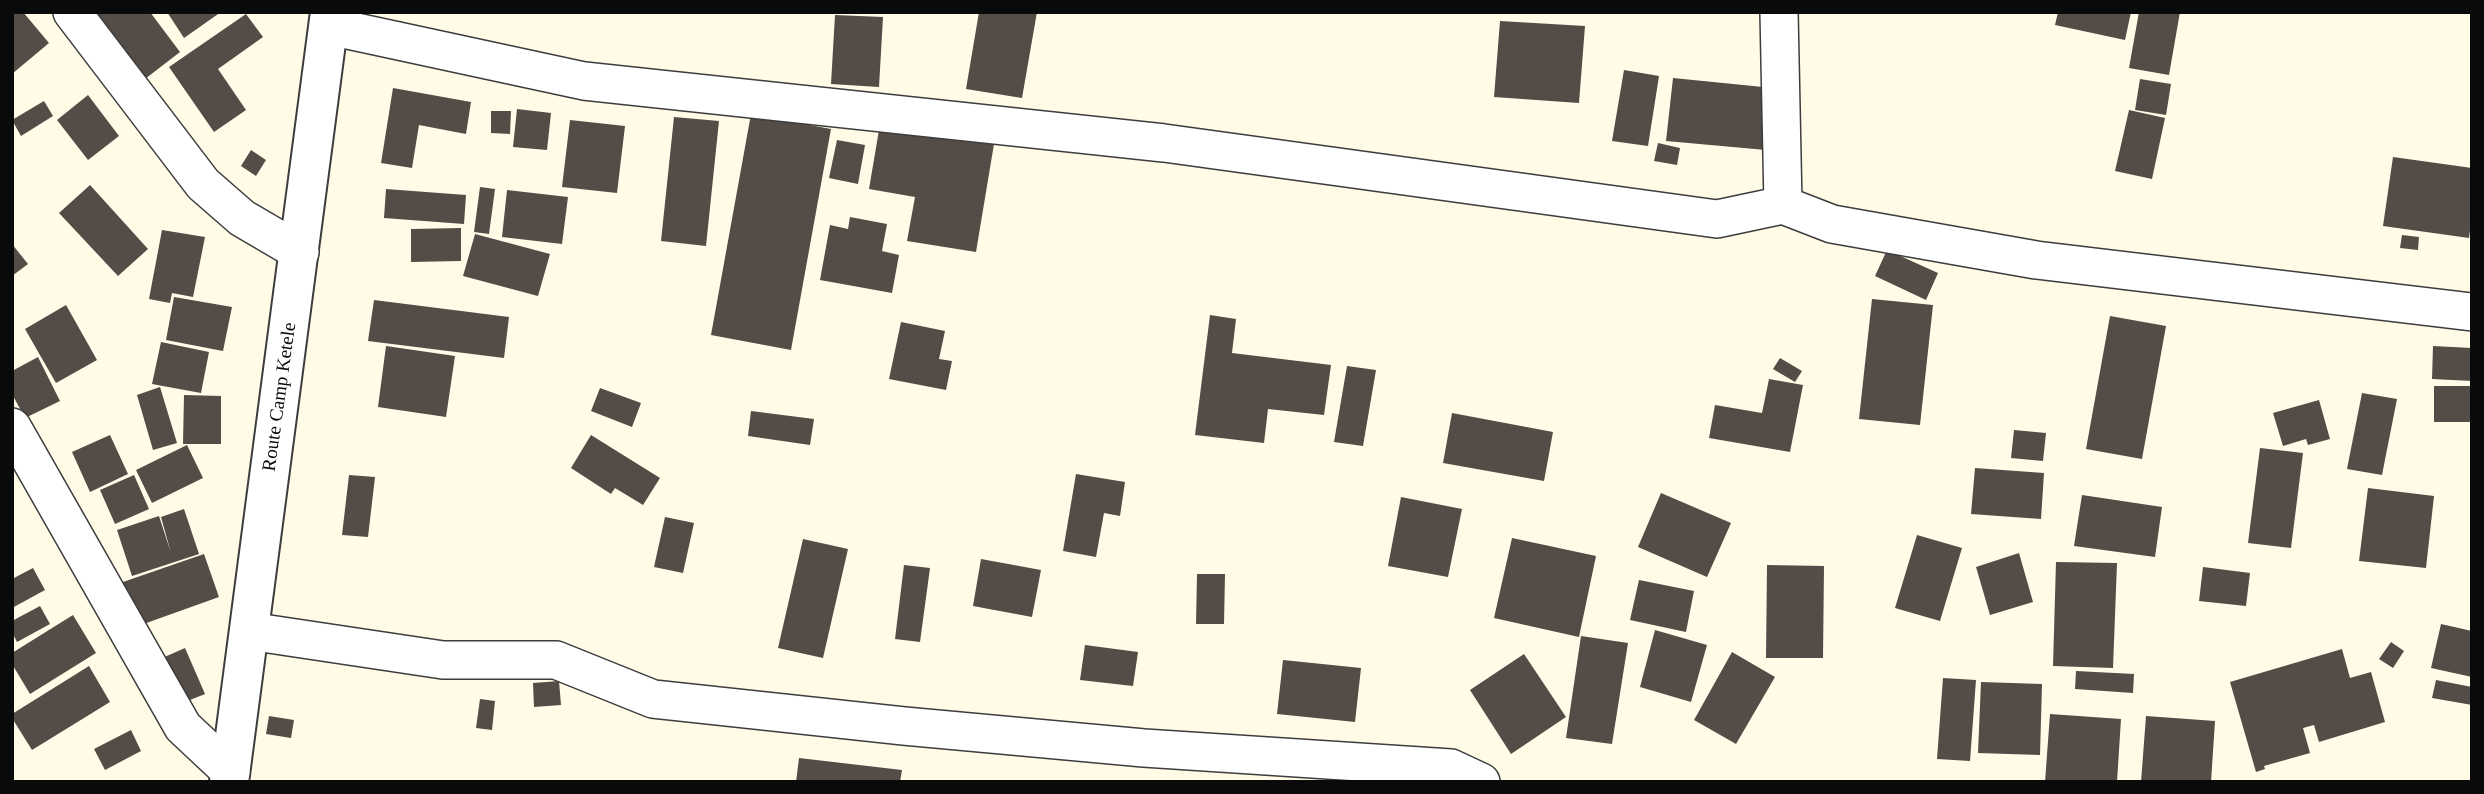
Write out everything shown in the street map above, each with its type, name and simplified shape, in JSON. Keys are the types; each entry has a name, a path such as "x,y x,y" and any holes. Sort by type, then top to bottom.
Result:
{"street":[{"path":"72,12 203,184 242,218 300,252"},
{"path":"1779,12 1783,205"},
{"path":"330,19 584,81 1164,143 1717,219 1783,205 1832,224 2035,260 2472,312"},
{"name":"Route Camp Ketele","path":"230,777 330,19"},
{"path":"12,427 183,727 230,777"},
{"path":"250,631 443,660 556,660 653,699 1144,748 1451,768 1481,782"}],"building":[{"path":"12,12 23,12 49,43 12,74"},
{"path":"95,12 150,12 180,52 145,79"},
{"path":"167,12 221,12 184,38"},
{"path":"979,12 1037,12 1022,98 966,89"},
{"path":"2058,12 2131,12 2125,40 2055,25"},
{"path":"2139,12 2180,12 2169,75 2129,68"},
{"path":"246,14 263,37 218,69 246,110 214,132 169,67"},
{"path":"835,15 883,17 879,87 831,84"},
{"path":"1500,21 1585,26 1579,103 1494,97"},
{"path":"1624,70 1659,76 1648,146 1612,141"},
{"path":"1673,78 1773,88 1766,150 1666,141"},
{"path":"2140,79 2171,84 2166,115 2135,110"},
{"path":"393,88 471,102 466,134 419,125 412,168 381,163"},
{"path":"88,95 119,136 88,160 57,120"},
{"path":"44,101 53,116 21,136 12,120"},
{"path":"517,109 551,113 547,150 513,147"},
{"path":"2129,110 2165,118 2152,179 2115,171"},
{"path":"491,111 511,111 510,134 491,133"},
{"path":"751,114 831,129 791,350 711,335"},
{"path":"674,117 719,121 706,246 661,241"},
{"path":"570,120 625,126 617,193 562,187"},
{"path":"880,124 994,144 976,252 907,241 915,197 869,189"},
{"path":"837,140 865,145 858,184 829,178"},
{"path":"1658,143 1680,148 1677,165 1654,161"},
{"path":"251,150 266,160 256,176 241,166"},
{"path":"2393,157 2472,168 2469,238 2383,226"},
{"path":"90,185 148,249 118,276 59,213"},
{"path":"480,187 495,189 489,234 474,232"},
{"path":"386,189 466,195 464,224 384,218"},
{"path":"507,190 568,197 562,244 502,237"},
{"path":"850,217 887,224 882,251 899,255 892,293 820,280 830,225 848,229"},
{"path":"461,228 461,261 411,262 411,229"},
{"path":"162,230 205,237 193,297 172,293 170,303 149,299"},
{"path":"475,234 550,254 538,296 463,276"},
{"path":"2402,235 2419,237 2418,250 2400,248"},
{"path":"12,244 28,264 12,276"},
{"path":"1887,250 1938,273 1926,300 1875,276"},
{"path":"174,297 232,307 223,351 166,340"},
{"path":"1872,299 1933,305 1920,425 1859,419"},
{"path":"374,300 509,317 504,358 368,341"},
{"path":"66,305 97,360 56,383 25,329"},
{"path":"1210,315 1236,319 1232,353 1331,365 1324,415 1268,409 1264,443 1195,435"},
{"path":"2110,316 2166,326 2142,459 2086,449"},
{"path":"901,322 945,331 939,359 952,361 946,390 889,379"},
{"path":"161,342 209,352 201,393 152,384"},
{"path":"386,346 455,356 446,417 378,407"},
{"path":"2433,346 2472,348 2472,381 2432,379"},
{"path":"38,357 60,401 25,418 12,394 12,371"},
{"path":"1780,358 1802,371 1795,382 1773,369"},
{"path":"1347,366 1376,370 1363,446 1334,442"},
{"path":"1769,379 1803,385 1790,452 1709,438 1715,405 1762,413"},
{"path":"2434,386 2472,386 2472,422 2434,422"},
{"path":"160,387 177,443 153,450 137,395"},
{"path":"600,388 641,403 632,427 591,411"},
{"path":"2362,393 2397,399 2382,475 2347,469"},
{"path":"184,395 221,396 221,444 183,444"},
{"path":"2319,400 2330,439 2308,445 2306,439 2283,446 2273,413"},
{"path":"751,411 814,419 810,445 748,436"},
{"path":"1452,413 1553,432 1544,481 1443,463"},
{"path":"2014,430 2046,433 2043,461 2011,458"},
{"path":"110,435 128,474 90,492 72,452"},
{"path":"591,435 660,478 643,505 615,488 611,494 571,468"},
{"path":"187,445 203,478 152,503 136,470"},
{"path":"2260,448 2303,453 2291,548 2248,543"},
{"path":"1975,468 2044,473 2041,519 1971,514"},
{"path":"1076,474 1125,482 1120,516 1104,513 1096,557 1063,551"},
{"path":"134,475 149,509 115,524 100,490"},
{"path":"349,475 375,477 368,537 342,535"},
{"path":"2368,488 2434,496 2426,568 2359,561"},
{"path":"1661,493 1731,523 1707,577 1638,547"},
{"path":"2082,495 2162,507 2155,557 2074,546"},
{"path":"1401,497 1462,509 1448,577 1388,566"},
{"path":"184,509 199,554 132,576 117,530 159,516 171,553 161,517"},
{"path":"665,517 694,523 683,573 654,567"},
{"path":"1917,535 1962,548 1940,621 1895,608"},
{"path":"1512,538 1596,556 1579,637 1494,618"},
{"path":"803,539 848,549 823,658 778,648"},
{"path":"2019,553 2033,602 1990,615 1976,567"},
{"path":"204,554 219,597 138,626 123,582"},
{"path":"981,559 1041,570 1032,617 973,606"},
{"path":"2056,562 2117,563 2113,668 2053,666"},
{"path":"904,565 930,568 920,642 895,639"},
{"path":"1767,565 1824,566 1823,658 1766,658"},
{"path":"2203,567 2250,573 2246,606 2199,601"},
{"path":"33,568 45,590 12,608 12,579"},
{"path":"1197,574 1225,574 1224,624 1196,624"},
{"path":"1639,580 1694,591 1686,632 1630,620"},
{"path":"40,606 50,624 17,642 12,632 12,621"},
{"path":"73,615 96,653 30,694 12,664 12,653"},
{"path":"2441,624 2472,631 2472,677 2431,668"},
{"path":"1655,630 1707,645 1691,702 1640,687"},
{"path":"1581,636 1628,643 1612,744 1566,738"},
{"path":"2391,642 2404,651 2393,668 2379,659"},
{"path":"1085,645 1138,652 1133,686 1080,680"},
{"path":"185,648 205,694 180,704 160,659"},
{"path":"2342,649 2350,678 2371,672 2385,722 2319,742 2314,725 2303,728 2310,753 2264,766 2265,769 2256,772 2230,682"},
{"path":"1732,652 1775,677 1736,744 1694,720"},
{"path":"1524,654 1566,717 1511,754 1470,690"},
{"path":"1283,660 1361,668 1355,722 1277,714"},
{"path":"89,666 110,702 32,750 12,714"},
{"path":"2076,671 2134,674 2133,693 2075,689"},
{"path":"1943,678 1976,680 1970,761 1937,759"},
{"path":"2436,680 2472,687 2472,705 2432,698"},
{"path":"559,681 561,705 534,707 533,683"},
{"path":"1981,682 2042,684 2040,755 1978,753"},
{"path":"480,699 495,701 492,730 476,728"},
{"path":"2050,714 2121,719 2117,782 2045,782"},
{"path":"269,716 294,720 291,738 266,734"},
{"path":"2146,716 2215,721 2211,782 2141,782"},
{"path":"131,730 141,751 105,770 94,749"},
{"path":"799,758 902,770 900,782 796,782"}]}
